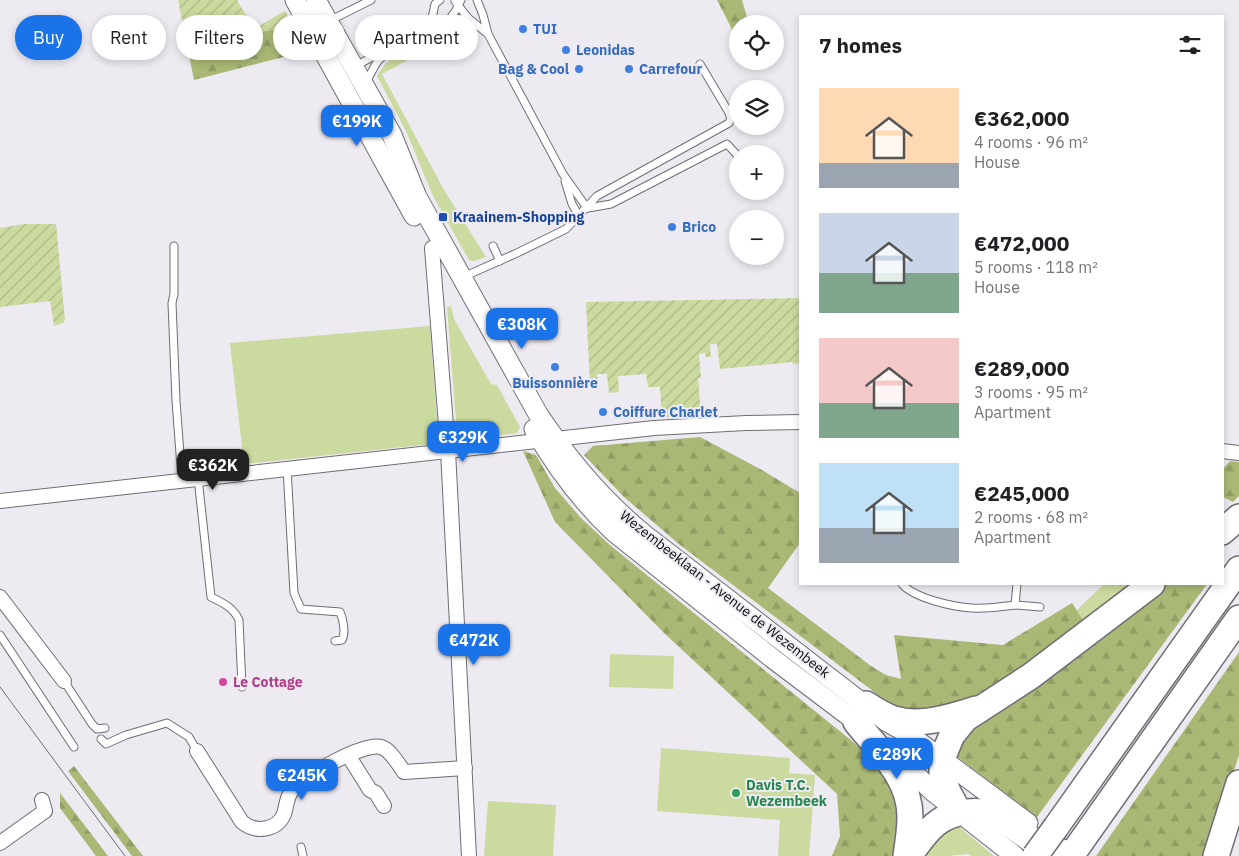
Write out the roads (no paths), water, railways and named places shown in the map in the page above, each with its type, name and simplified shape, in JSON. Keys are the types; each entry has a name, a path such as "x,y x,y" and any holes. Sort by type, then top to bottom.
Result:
{"highway":[{"path":"1224,530 1239,517"},
{"path":"1036,856 1239,569"},
{"path":"959,812 942,776 942,759 952,735 965,719 1030,676 1151,585"},
{"path":"907,856 927,831 942,818 959,812 977,811 997,816 1035,843 1050,850 1071,852 1239,618"},
{"path":"861,713 892,719 919,721 953,716 983,706"},
{"path":"861,713 903,782 908,798 910,816 907,856"},
{"path":"1216,856 1239,783"}],"main road":[{"name":"Wezembeeklaan - Avenue de Wezembeek","path":"295,0 303,15"},
{"name":"Wezembeeklaan - Avenue de Wezembeek","path":"316,0 324,15"},
{"name":"Wezembeeklaan - Avenue de Wezembeek","path":"335,60 348,77 364,87 392,135 417,197 538,414 563,475 602,520 614,532 772,658 861,713 887,722 907,733 1032,826 1071,852"},
{"name":"Wezembeeklaan - Avenue de Wezembeek","path":"342,60 348,77 432,248 548,440"},
{"name":"Wezembeeklaan - Avenue de Wezembeek","path":"861,713 878,738 932,791 1015,856"}],"street":[{"path":"432,248 448,451 469,856"},
{"path":"0,500 654,428 799,422"},
{"path":"1224,450 1239,453"},
{"path":"0,597 64,681"},
{"path":"197,750 242,822 253,829 259,830 272,827 280,819 284,814 287,798 298,784 333,762 367,747 381,747 389,752 404,772 464,768"},
{"path":"348,755 370,790 376,793 384,806"},
{"path":"0,843 45,811 42,800"}],"lane":[{"path":"342,15 371,0"},
{"path":"433,15 435,4 440,0"},
{"path":"476,0 484,15 488,34 563,174 587,208"},
{"path":"450,15 456,2 466,15"},
{"path":"478,26 488,34"},
{"path":"348,77 365,60"},
{"path":"364,87 379,60"},
{"path":"463,277 566,229 598,196 729,123 731,118 728,111 700,64"},
{"path":"587,208 611,204 727,144 729,146"},
{"path":"563,174 572,204 579,216"},
{"path":"174,246 174,294 172,304 176,401 182,480"},
{"path":"493,246 500,261"},
{"path":"287,468 294,594 300,609 340,612 344,637 342,640 335,641"},
{"path":"198,478 210,597 229,606 235,611 239,620 242,687"},
{"path":"903,585 914,593 970,608 1015,605 1040,607"},
{"path":"1015,605 1018,585"},
{"path":"0,635 74,747"},
{"path":"64,681 92,724 97,729 105,728"},
{"path":"101,739 106,744 126,735 167,723 189,737 197,750"},
{"path":"300,847 303,856"}],"tram line":[{"path":"0,687 125,856"}],"place":[{"name":"TUI","path":"523,29"},
{"name":"Leonidas","path":"566,50"},
{"name":"Bag & Cool","path":"579,69"},
{"name":"Carrefour","path":"629,69"},
{"name":"Kraainem-Shopping","path":"443,217"},
{"name":"Brico","path":"672,227"},
{"name":"Buissonnière","path":"555,367"},
{"name":"Coiffure Charlet","path":"603,412"},
{"name":"Le Cottage","path":"223,682"},
{"name":"Davis T.C. Wezembeek","path":"736,793"}]}
